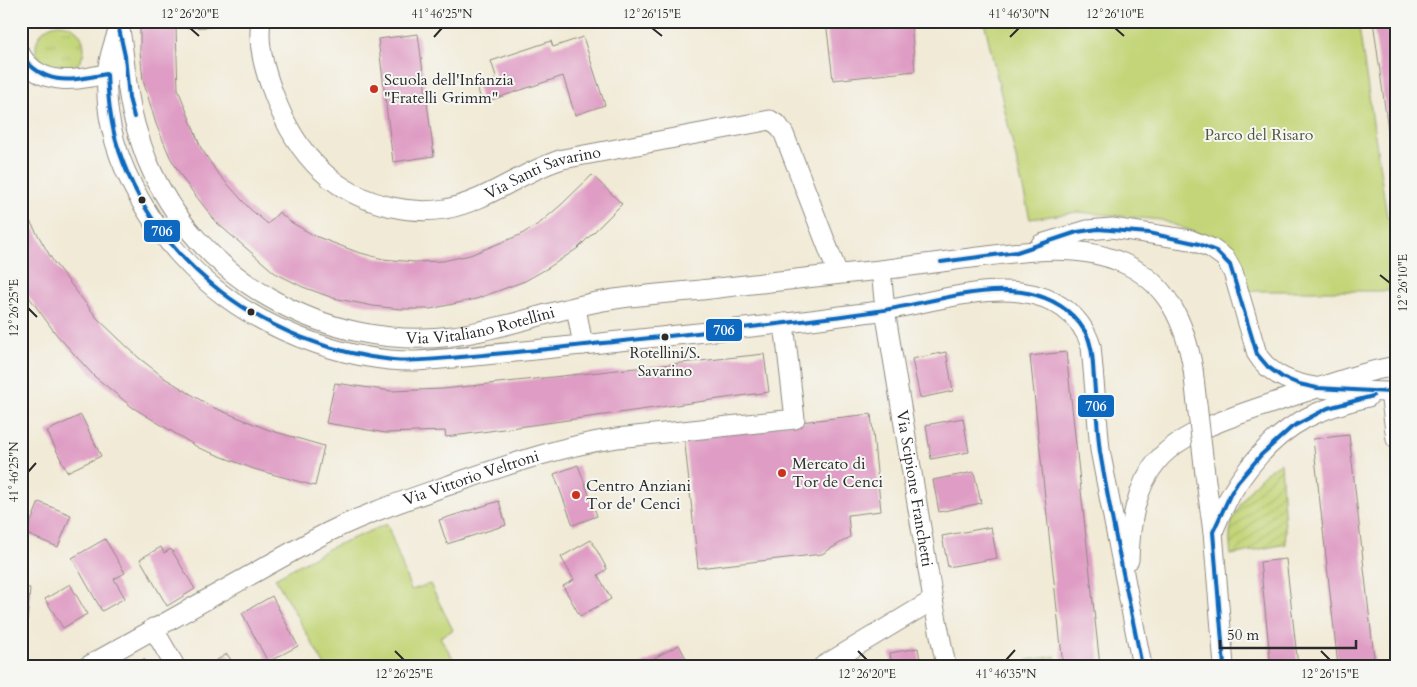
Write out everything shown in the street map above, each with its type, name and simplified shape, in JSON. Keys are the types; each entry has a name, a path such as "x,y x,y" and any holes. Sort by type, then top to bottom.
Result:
{"street":[{"name":"Via Santi Savarino","path":"261,21 261,46 265,73 278,106 300,147 316,166 334,182 375,204 412,211 446,209 481,198 563,159 770,120 778,125 784,134 838,274"},
{"name":"Via Vitaliano Rotellini","path":"118,24 129,98 148,162 168,200 196,239 220,263 261,294 300,314 356,332 403,337 454,336 610,300 881,270 1016,252"},
{"name":"Via Vitaliano Rotellini","path":"118,24 107,74 107,98 113,134 121,160 140,200 182,257 207,282 243,308 288,331 320,344 372,358 416,361 784,323 885,310 992,292 1022,292 1041,297 1066,310 1081,323 1088,339 1093,360 1100,450 1129,594"},
{"path":"21,55 34,70 56,80 70,80 126,69"},
{"path":"1016,252 1080,232 1103,228 1191,240 1211,248 1225,258 1234,272 1254,346 1261,360 1271,370 1284,378 1315,389 1393,392"},
{"path":"1016,252 1044,250 1082,252 1107,257 1133,268 1157,287 1172,305 1178,316 1188,342 1193,369 1212,532 1224,666"},
{"name":"Via Scipione Franchetti","path":"881,270 885,310 933,600 946,666"},
{"path":"576,308 583,345"},
{"name":"Via Vittorio Veltroni","path":"88,666 153,628 334,529 396,503 471,477 559,450 602,440 795,419 784,323"},
{"path":"1144,664 1129,594 1130,545 1134,510 1142,485 1157,460 1170,448 1193,434 1240,415 1315,389 1382,368 1396,366"},
{"path":"1212,532 1223,506 1238,482 1261,455 1285,432 1307,418 1328,408 1393,392"},
{"path":"1393,392 1395,430"},
{"path":"823,666 933,600"},
{"path":"153,628 175,666"}],"green space":[{"name":"Parco del Risaro","path":"984,21 1358,21 1387,217 1396,216 1396,291 1249,291 1232,246 1161,220 1078,212 1030,219"},
{"path":"55,24 65,24 77,31 84,43 84,53 77,65 65,72 55,72 47,68 40,61 36,53 36,43 40,35 47,28"},
{"path":"1281,463 1286,544 1231,555 1230,531 1233,519 1243,500 1265,473"},
{"path":"387,524 411,590 430,584 453,630 440,637 456,663 451,666 325,666 275,578 332,547"},
{"path":"1055,656 1057,666 1027,666 1027,660"}],"building":[{"path":"160,21 211,21 211,27 176,28 178,89 201,148 216,171 249,208 268,224 279,212 289,221 315,236 357,252 383,259 415,262 443,261 470,255 520,235 540,223 592,175 622,204 578,248 548,268 525,281 476,299 430,309 401,309 373,306 333,298 303,287 275,273 217,223 185,182 170,157 156,124 143,80 140,51 140,25 159,25"},
{"path":"826,21 911,21 915,71 833,80"},
{"path":"1373,21 1396,21 1396,180 1395,180"},
{"path":"418,34 434,156 393,162 378,39"},
{"path":"583,37 605,105 575,115 563,76 482,103 477,86 497,79 491,61 551,41 553,47"},
{"path":"21,202 53,261 97,318 139,358 166,379 212,407 269,430 324,446 315,486 254,469 199,448 132,407 94,376 56,334 21,286 21,283 25,281 21,275"},
{"path":"946,352 953,391 920,398 912,359"},
{"path":"1066,352 1100,666 1063,666 1030,356"},
{"path":"764,354 769,392 446,437 445,431 386,433 326,423 335,383 391,391 443,389"},
{"name":"Mercato di Tor de Cenci","path":"871,414 881,511 848,515 850,537 822,554 698,568 684,435"},
{"path":"81,415 101,456 67,472 47,431"},
{"path":"963,418 969,452 931,459 926,425"},
{"path":"1349,435 1375,666 1338,666 1313,439"},
{"name":"Centro Anziani Tor de' Cenci","path":"578,465 597,516 573,525 554,474"},
{"path":"974,472 981,503 939,512 933,480"},
{"path":"499,501 506,525 447,544 439,520"},
{"path":"39,502 71,515 58,547 26,534"},
{"path":"991,527 997,558 948,567 942,536"},
{"path":"105,539 125,573 114,579 125,598 102,611 72,558"},
{"path":"591,540 607,569 598,575 611,599 580,616 563,586 574,580 561,557"},
{"path":"161,547 164,553 171,549 195,589 167,606 140,559"},
{"path":"1286,559 1298,666 1271,666 1260,562"},
{"path":"70,584 87,614 63,628 45,599"},
{"path":"21,587 30,588 26,634 21,633"},
{"path":"272,596 298,646 268,662 242,613"},
{"path":"679,645 690,666 639,666"},
{"path":"918,648 921,666 892,666 890,653"},
{"path":"227,654 235,666 207,666"},
{"path":"144,659 147,666 131,666"}],"transit line":[{"name":"706","path":"111,21 119,29 125,56 129,98 134,117"},
{"name":"706","path":"21,55 30,66 50,77 71,79 107,74 114,133 133,185 157,225 187,261 221,292 260,317 302,338 347,352 410,361 513,352 722,331 878,311 979,292 1005,291 1030,293 1053,301 1076,319 1084,330 1090,344 1093,359 1100,452 1142,666"},
{"name":"706","path":"941,262 1017,252 1077,232 1098,229 1149,233 1199,244 1216,251 1230,265 1257,354 1268,367 1282,377 1299,384 1317,388 1390,392"},
{"name":"706","path":"1224,666 1213,532 1231,493 1261,455 1292,427 1328,408 1373,396"}],"place":[{"name":"Scuola dell'Infanzia \"Fratelli Grimm\"","path":"374,89"},
{"name":"Rotellini/S. Savarino","path":"665,337"},
{"name":"Mercato di Tor de Cenci","path":"782,473"},
{"name":"Centro Anziani Tor de' Cenci","path":"576,495"}]}
